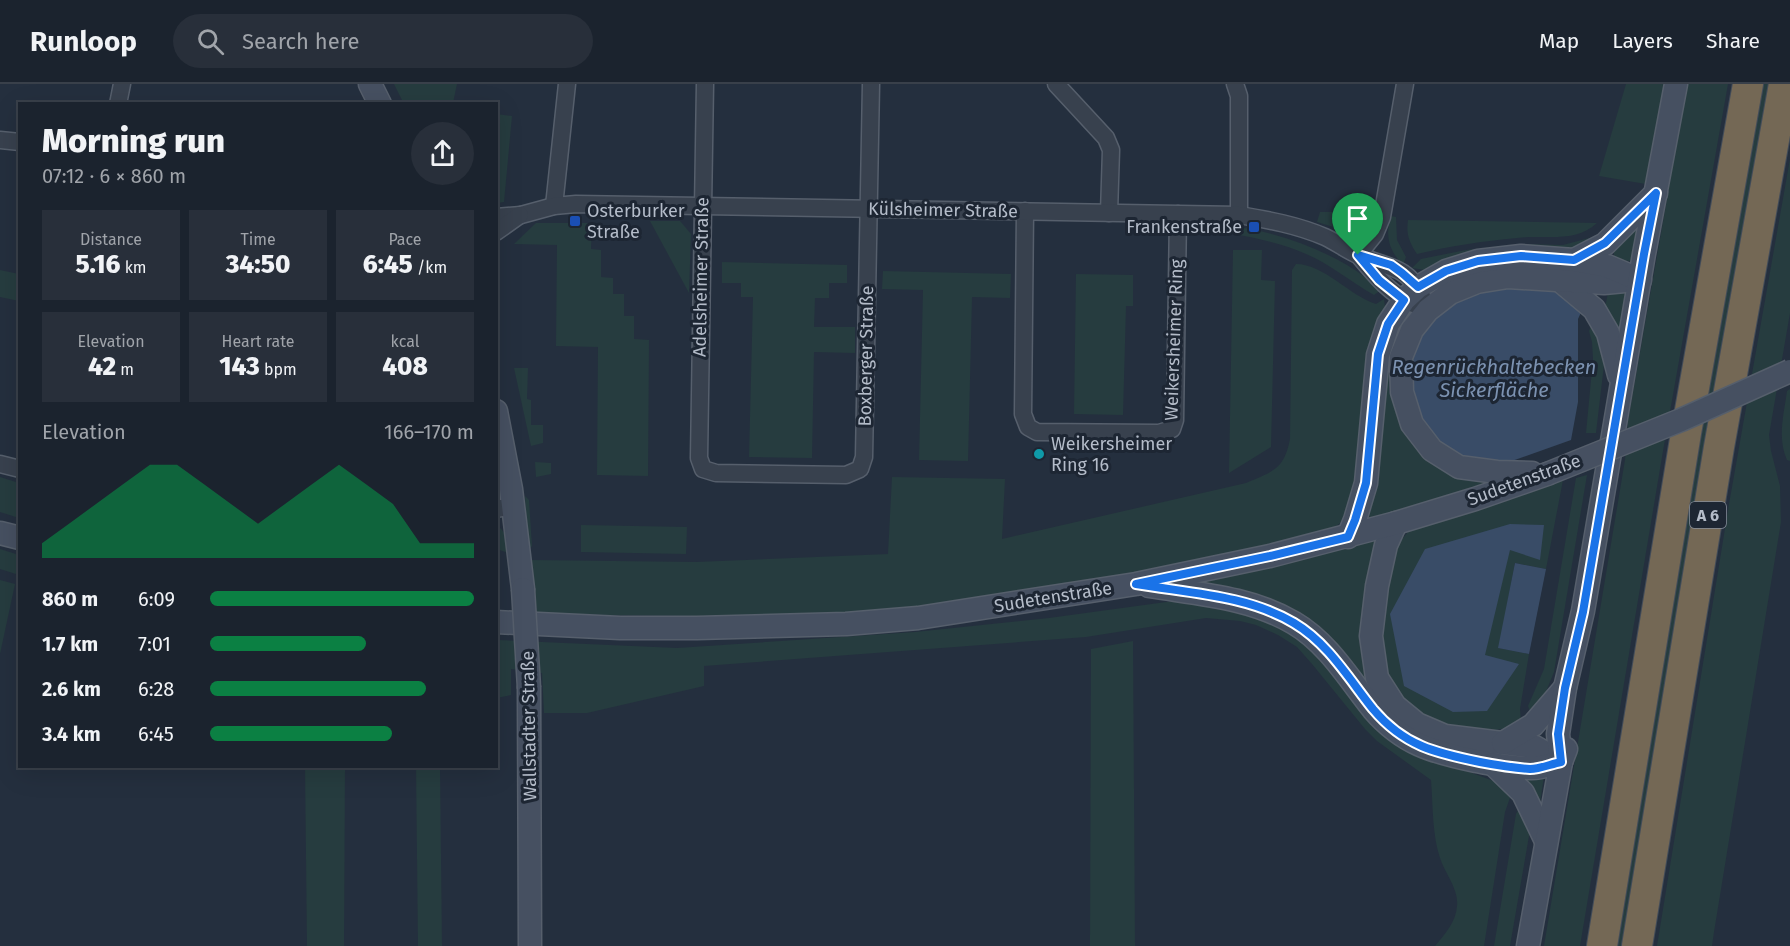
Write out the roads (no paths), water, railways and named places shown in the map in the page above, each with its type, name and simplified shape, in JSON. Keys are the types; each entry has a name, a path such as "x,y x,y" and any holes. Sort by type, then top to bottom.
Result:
{"highway":[{"name":"A 6","path":"1602,946 1688,422 1749,84"},
{"name":"A 6","path":"1637,946 1725,412 1784,84"}],"main road":[{"path":"370,84 379,102"},
{"path":"1561,762 1558,734 1565,688 1583,612 1621,383 1676,84"},
{"path":"1574,260 1605,243 1656,193"},
{"path":"1348,537 1366,483 1378,354 1388,324 1411,293 1446,271 1478,261 1521,256 1574,260 1607,266 1640,280"},
{"path":"1547,474 1497,472 1459,467 1432,450 1412,424 1402,392 1401,357 1412,330 1428,309 1450,293 1477,282 1508,277 1604,283 1640,280"},
{"path":"1558,279 1594,309 1608,333 1621,383"},
{"name":"Sudetenstraße","path":"498,622 620,628 846,624 918,618 1136,584 1348,537 1475,499 1547,474 1681,420 1790,371"},
{"path":"498,433 505,508"},
{"name":"Wallstadter Straße","path":"505,508 523,589 529,688 530,946"},
{"path":"1396,523 1386,545 1377,586 1371,636 1377,678 1395,706 1417,724 1445,736 1535,747 1561,762"},
{"path":"0,533 18,538"},
{"path":"1136,584 1236,600 1266,609 1295,624 1322,645 1390,727 1414,743 1439,753 1492,764 1532,769 1561,762"},
{"path":"1528,946 1561,762 1572,735 1584,668 1583,612"},
{"path":"1503,743 1533,725 1565,688"},
{"path":"1492,764 1523,793 1546,841"}],"street":[{"path":"118,102 122,84"},
{"path":"554,206 567,84"},
{"name":"Adelsheimer Straße","path":"703,469 699,458 705,84"},
{"name":"Boxberger Straße","path":"703,469 716,473 846,475 860,469 864,457 871,84"},
{"path":"1056,84 1106,138 1111,150 1108,213"},
{"path":"1235,84 1239,96 1239,215"},
{"path":"1358,255 1375,234 1382,217 1405,84"},
{"path":"0,140 18,142"},
{"name":"Külsheimer Straße","path":"498,217 521,215 554,206 576,204 1239,215 1293,225 1324,237 1358,255 1391,265 1402,273 1411,293 1428,309"},
{"name":"Weikersheimer Ring","path":"1025,211 1023,414 1028,427 1037,432 1159,433 1172,429 1175,420 1178,214"},
{"name":"Külsheimer Straße","path":"498,231 521,215"},
{"path":"0,464 18,468"}],"water":[{"name":"Regenrückhaltebecken Sickerfläche","path":"1541,285 1564,293 1583,308 1578,319 1578,402 1571,440 1509,462 1481,463 1448,450 1424,428 1411,396 1410,370 1416,340 1450,302 1475,290"},
{"path":"1510,524 1544,525 1540,560 1510,550 1485,655 1519,664 1487,711 1453,712 1404,686 1390,614 1425,549"},
{"path":"1515,563 1546,569 1529,654 1498,648"}],"place":[{"name":"Osterburker Straße","path":"575,221"},
{"name":"Frankenstraße","path":"1254,227"},
{"name":"Weikersheimer Ring 16","path":"1039,454"}]}
